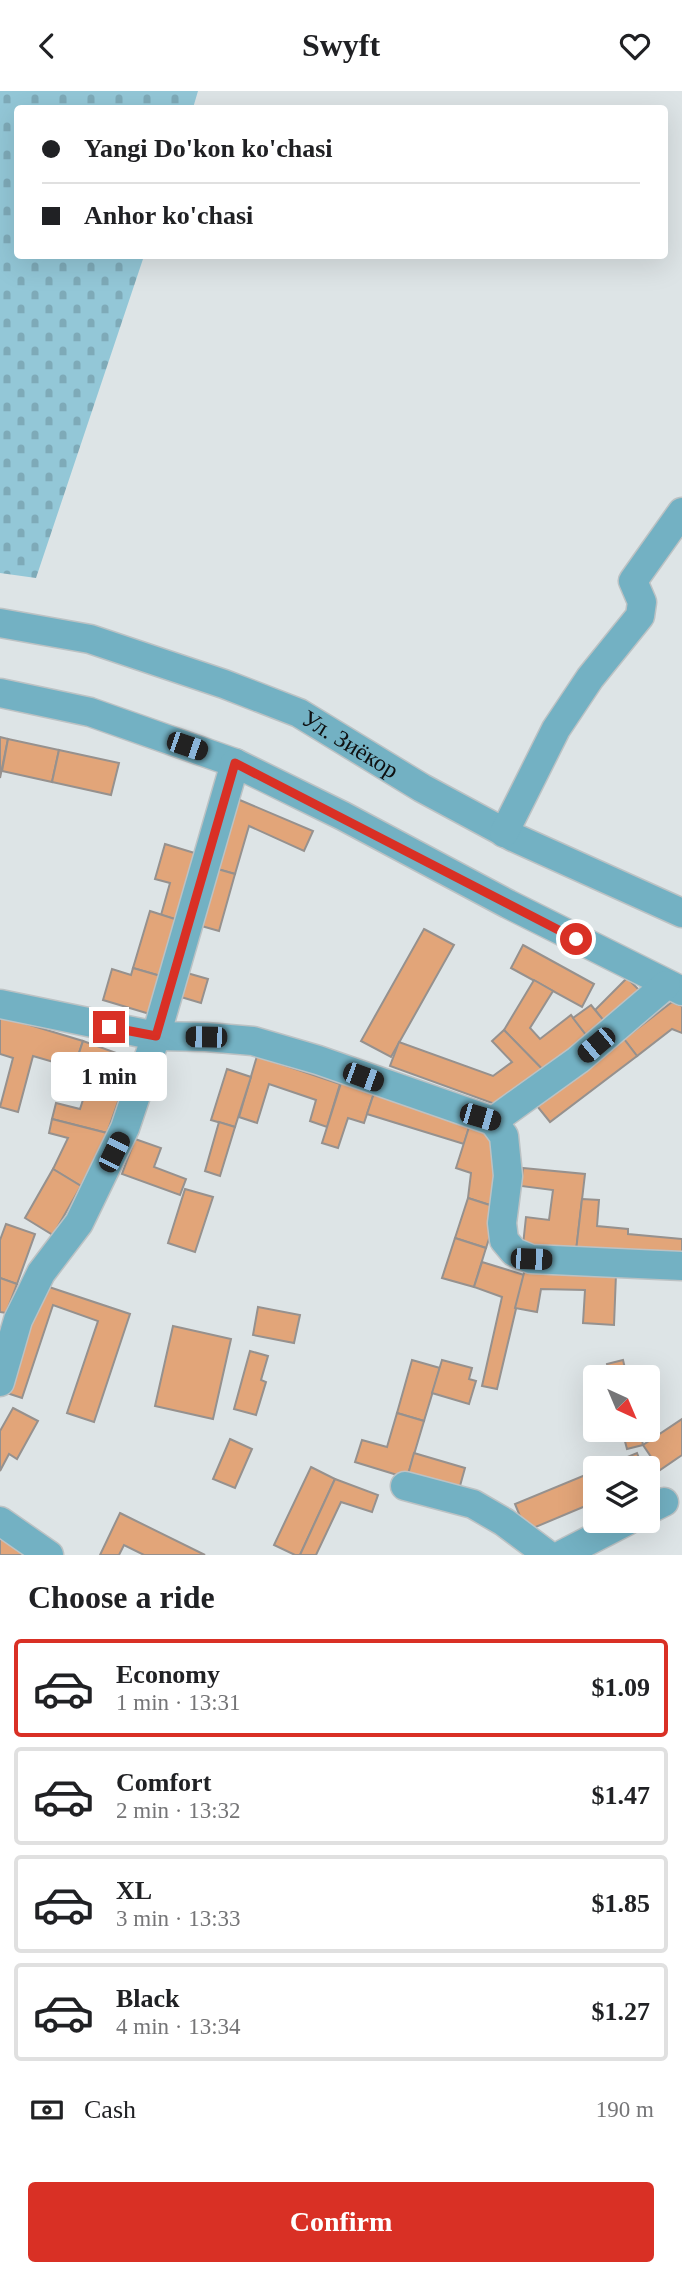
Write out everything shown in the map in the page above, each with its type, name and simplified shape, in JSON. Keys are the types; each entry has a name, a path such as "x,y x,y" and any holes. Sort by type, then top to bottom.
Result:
{"street":[{"path":"504,833 556,729 590,678 640,616 642,602 633,581 682,512"},
{"name":"Ул. Зиёкор","path":"0,623 90,639 224,684 299,713 422,788 504,833 682,913"},
{"path":"0,693 90,712 235,763 674,988 493,1121"},
{"path":"0,1382 18,1320 41,1273 79,1223 125,1128 156,1036 235,763"},
{"path":"0,1004 156,1036 253,1041 318,1060 493,1121 505,1136 508,1176 502,1223 504,1240 514,1252 531,1259 682,1266"},
{"path":"405,1486 473,1504 556,1555 602,1533"},
{"path":"0,1521 49,1555"}],"green space":[{"path":"0,91 198,91 194,105 14,105 14,259 143,259 36,578 0,573"}],"building":[{"path":"0,737 8,739 0,778"},
{"path":"8,739 59,750 52,782 2,771"},
{"path":"59,750 119,763 111,795 52,782"},
{"path":"235,798 313,831 304,851 249,826 235,874 214,868"},
{"path":"165,844 201,855 181,921 161,915 170,883 155,879"},
{"path":"214,868 235,874 219,931 198,925"},
{"path":"150,911 181,921 164,977 133,968"},
{"path":"424,929 454,945 391,1057 361,1041"},
{"path":"523,945 594,984 582,1007 511,968"},
{"path":"133,968 164,977 153,1015 103,1000 112,969 131,975"},
{"path":"187,973 208,979 201,1003 181,997"},
{"path":"627,978 642,993 608,1026 595,1010"},
{"path":"534,980 553,991 530,1028 540,1039 571,1015 590,1040 547,1074 504,1030"},
{"path":"672,1002 682,1006 682,1033 672,1029 637,1056 624,1039"},
{"path":"591,1005 608,1026 590,1040 573,1018"},
{"path":"0,1016 83,1041 74,1068 33,1056 18,1112 0,1107 13,1058 0,1054"},
{"path":"504,1030 547,1074 503,1107 390,1066 399,1042 493,1076 512,1062 492,1041"},
{"path":"624,1039 637,1056 550,1122 537,1106"},
{"path":"83,1041 133,1059 107,1133 52,1119 56,1103 80,1109 91,1075 74,1068"},
{"path":"257,1056 340,1084 327,1127 310,1121 316,1100 269,1084 257,1123 239,1117"},
{"path":"227,1069 251,1077 235,1127 211,1120"},
{"path":"341,1083 374,1093 364,1123 348,1118 338,1148 322,1143"},
{"path":"374,1093 470,1124 464,1144 367,1114"},
{"path":"52,1119 107,1133 81,1186 53,1169 68,1138 49,1133"},
{"path":"219,1122 235,1127 220,1176 205,1171"},
{"path":"470,1124 501,1143 499,1208 468,1198 471,1173 456,1168"},
{"path":"135,1139 161,1148 154,1167 186,1179 180,1195 122,1174"},
{"path":"523,1168 585,1174 576,1251 523,1245 526,1217 549,1220 553,1190 521,1186"},
{"path":"53,1169 81,1186 53,1235 25,1218"},
{"path":"185,1189 213,1197 195,1252 168,1243"},
{"path":"468,1198 499,1208 486,1248 455,1238"},
{"path":"582,1199 599,1200 597,1226 628,1229 628,1234 682,1239 682,1261 576,1251"},
{"path":"6,1224 35,1234 17,1284 0,1278 0,1240"},
{"path":"455,1238 486,1248 474,1287 442,1278"},
{"path":"482,1262 524,1275 497,1389 482,1386 502,1297 474,1287"},
{"path":"525,1269 616,1274 614,1325 583,1323 585,1290 541,1289 537,1312 515,1308"},
{"path":"0,1278 17,1284 6,1313 0,1312"},
{"path":"40,1284 130,1314 94,1422 67,1413 98,1321 53,1305 22,1398 4,1392"},
{"path":"258,1307 300,1315 294,1343 253,1335"},
{"path":"173,1326 231,1339 213,1419 155,1406"},
{"path":"250,1351 268,1356 261,1380 266,1382 256,1415 234,1409"},
{"path":"412,1360 440,1368 424,1421 397,1413"},
{"path":"442,1360 472,1368 469,1379 476,1381 469,1404 432,1393"},
{"path":"623,1360 624,1365 607,1365"},
{"path":"13,1408 38,1421 17,1459 9,1454 0,1471 0,1431"},
{"path":"397,1413 424,1421 407,1478 355,1462 362,1440 387,1447"},
{"path":"682,1419 682,1455 660,1470 660,1456 650,1456 643,1445 648,1442 660,1442 660,1434"},
{"path":"230,1439 252,1449 235,1488 213,1479"},
{"path":"625,1442 642,1442 643,1445 627,1449"},
{"path":"414,1453 465,1468 458,1493 407,1478"},
{"path":"311,1467 335,1479 300,1555 295,1555 274,1545"},
{"path":"583,1476 583,1507 526,1531 515,1504"},
{"path":"335,1479 378,1495 372,1512 341,1502 316,1555 300,1555"},
{"path":"120,1513 205,1555 144,1555 124,1545 119,1555 100,1555"},
{"path":"0,1537 26,1555 0,1555"}],"route":[{"path":"109,1027 156,1036 235,763 576,939"}]}
